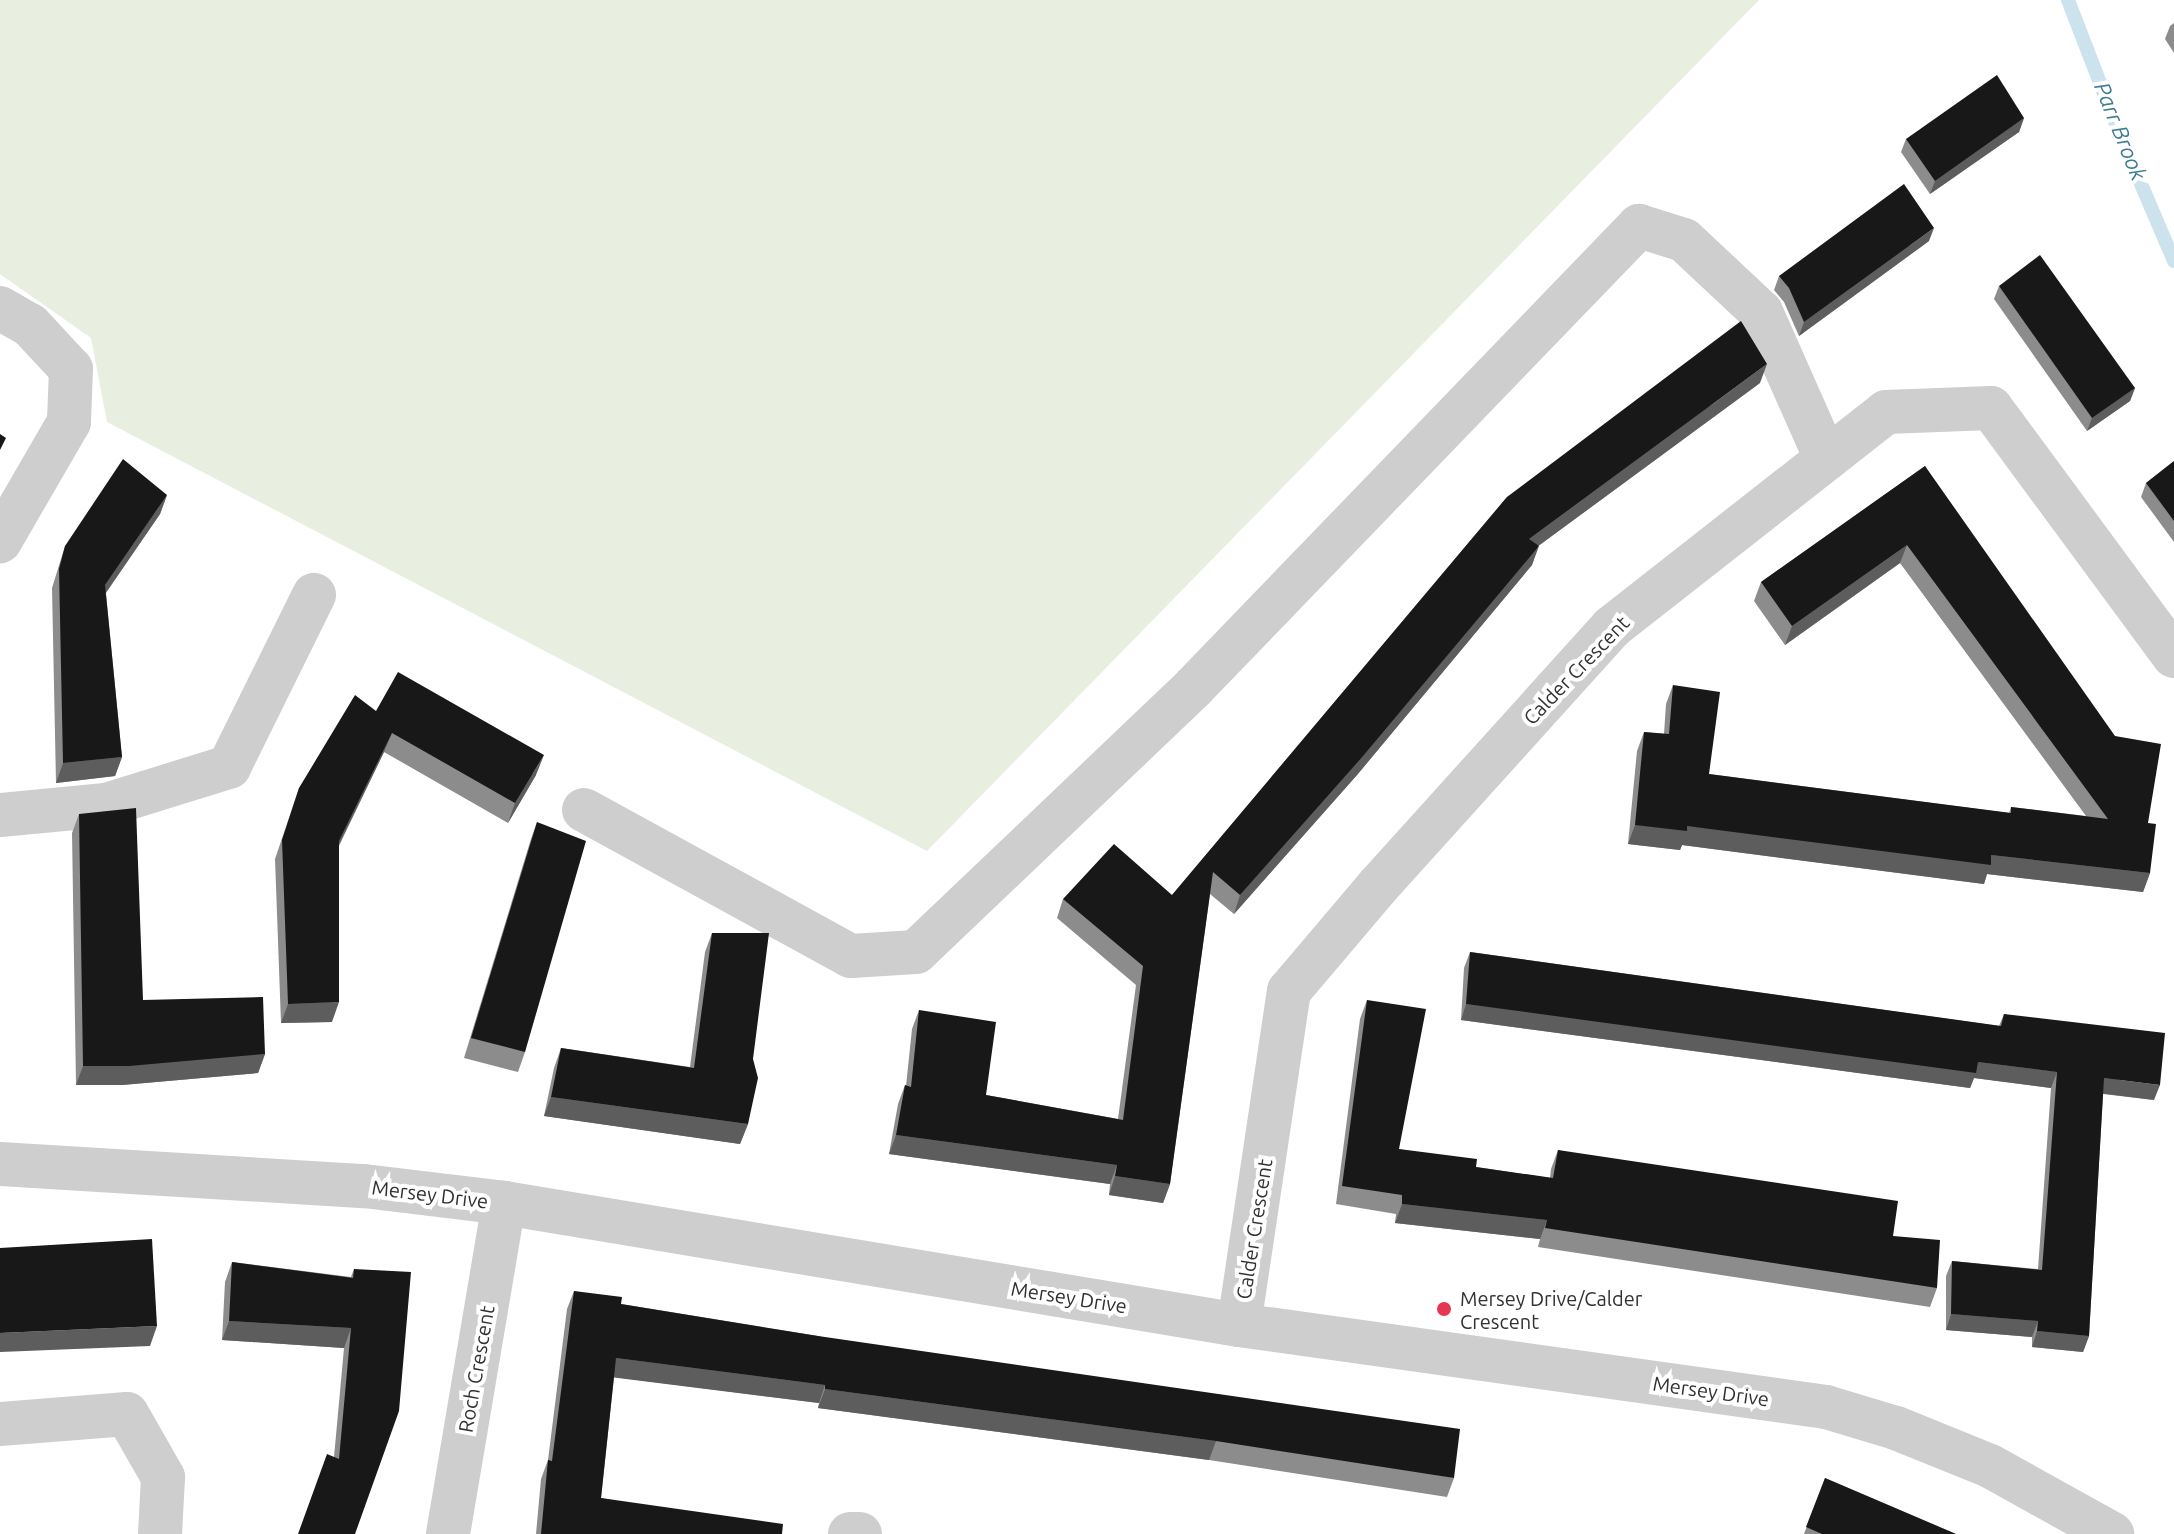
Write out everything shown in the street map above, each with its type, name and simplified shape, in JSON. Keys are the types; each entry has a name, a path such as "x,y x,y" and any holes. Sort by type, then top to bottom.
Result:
{"street":[{"path":"584,810 851,956 916,952 1194,687 1639,226 1684,240 1761,312 1826,459"},
{"path":"0,308 30,325 71,369 69,422 0,541"},
{"name":"Calder Crescent","path":"1239,1325 1289,991 1378,886 1612,627 1886,412 1991,408 2174,656"},
{"path":"0,815 106,805 229,767 314,595"},
{"name":"Mersey Drive","path":"0,1164 354,1185 504,1203 1239,1325 1826,1407 1896,1428 1990,1466 2112,1534"},
{"name":"Roch Crescent","path":"448,1534 504,1203"},
{"path":"0,1424 127,1414 163,1477 160,1534"},
{"path":"850,1534 860,1534"}],"shaded area":[{"path":"0,0 1759,0 927,851 107,422 91,338 0,274"}],"building":[{"path":"1997,75 2024,118 1935,181 1906,139"},
{"path":"1904,184 1934,228 1804,322 1789,288 1779,276"},
{"path":"2040,255 2135,388 2092,418 1999,286"},
{"path":"1741,321 1767,364 1529,539 1539,546 1363,756 1240,895 1213,872 1170,1184 1115,1176 1117,1165 896,1135 905,1085 911,1087 919,1010 996,1022 986,1095 1123,1120 1143,966 1063,899 1114,844 1172,895 1507,497"},
{"path":"0,434 6,438 0,450"},
{"path":"123,459 167,495 105,585 122,757 63,763 59,569 65,546"},
{"path":"2174,461 2174,521 2146,483"},
{"path":"1925,466 2115,736 2161,744 2148,823 2156,824 2150,873 1991,855 1991,865 1687,826 1687,831 1635,825 1644,732 1669,734 1673,685 1720,692 1709,774 2011,813 2011,807 2108,819 1907,545 1792,626 1761,582"},
{"path":"398,672 544,755 515,803 392,733 339,841 339,1002 288,1004 282,840 299,788 355,695 376,711"},
{"path":"136,808 143,1000 263,997 265,1054 129,1066 83,1066 79,814"},
{"path":"537,822 586,841 525,1052 471,1038"},
{"path":"712,933 769,933 753,1059 758,1078 748,1124 551,1097 561,1048 694,1068"},
{"path":"1470,952 2001,1026 2004,1014 2165,1033 2160,1085 2104,1078 2089,1336 2037,1331 2038,1321 1951,1314 1952,1261 2042,1270 2057,1072 1978,1062 1976,1073 1466,1004"},
{"path":"1367,1000 1426,1009 1399,1149 1477,1159 1476,1167 1553,1178 1558,1150 1898,1201 1893,1236 1940,1240 1937,1288 1545,1228 1547,1220 1402,1204 1402,1195 1342,1186"},
{"path":"152,1239 157,1326 0,1333 0,1248"},
{"path":"232,1262 353,1278 354,1269 411,1272 399,1411 355,1534 298,1534 327,1454 339,1459 351,1328 229,1321"},
{"path":"574,1291 622,1297 621,1304 818,1336 1460,1429 1454,1478 1216,1441 825,1389 825,1385 616,1358 601,1498 783,1524 782,1534 541,1534 548,1460 552,1461"},
{"path":"1825,1478 1956,1534 1822,1534 1806,1527"}],"waterway":[{"name":"Parr Brook","path":"2068,0 2120,135 2174,261"}],"place":[{"name":"Mersey Drive/Calder Crescent","path":"1444,1309"}]}
